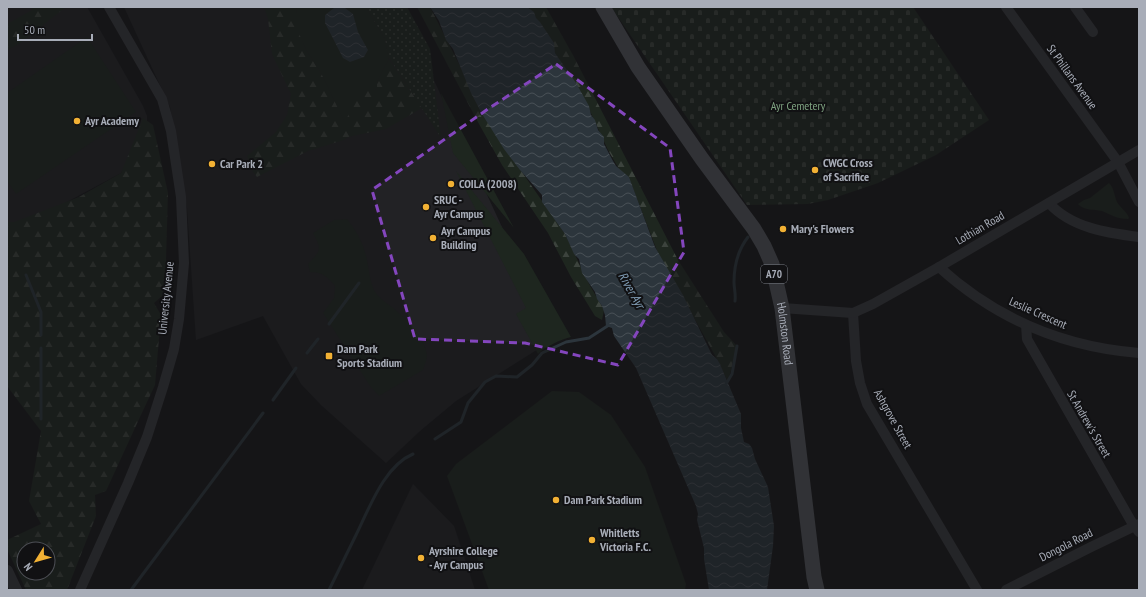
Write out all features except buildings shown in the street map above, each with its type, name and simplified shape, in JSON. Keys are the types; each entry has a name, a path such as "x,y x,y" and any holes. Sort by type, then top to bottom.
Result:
{"main road":[{"name":"Holmston Road","path":"603,7 638,67 702,159 754,229 772,264 782,308 814,577 818,590"}],"street":[{"name":"University Avenue","path":"80,590 147,437 163,387 174,349 178,326 184,263 181,197 171,131 162,99 109,7"},
{"name":"St Phillans Avenue","path":"1006,7 1118,162 1139,202"},
{"path":"1075,7 1093,32"},
{"name":"Lothian Road","path":"853,313 939,267 1139,150"},
{"path":"1049,203 1057,212 1085,226 1103,232 1139,237"},
{"name":"Leslie Crescent","path":"939,267 958,285 976,297 1026,325 1074,342 1121,352 1139,353"},
{"path":"782,308 853,313"},
{"name":"Ashgrove Street","path":"853,313 856,361 860,383 867,404 976,590"},
{"name":"St Andrew's Street","path":"1026,325 1026,339 1138,528"},
{"name":"Dongola Road","path":"1006,590 1091,546 1138,528"},
{"path":"7,571 16,590"}],"highlighted area":[{"path":"556,64 670,148 684,252 618,365 525,343 415,339 372,190 488,109"}],"shaded area":[{"name":"Ayr Academy","path":"7,7 87,7 143,106 147,116 147,126 121,173 7,234"},
{"path":"124,7 400,7 554,339 456,401 420,431 386,463 321,405 301,384 263,316 196,340 187,208 170,107"},
{"name":"Ayrshire College - Ayr Campus","path":"413,484 454,526 475,590 362,590"}],"green space":[{"path":"31,7 66,7 19,44 7,50 7,24 32,10"},
{"path":"264,7 297,7 295,24 306,50 322,75 345,123 356,96 366,87 374,91 377,89 377,82 389,59 422,108 386,129 348,137 344,140 308,151 257,177 253,172 247,156 276,132 287,115 291,94 272,54 268,19"},
{"path":"297,7 366,7 385,39 389,59 377,82 377,89 345,124 322,75 306,50 294,24"},
{"path":"366,7 407,7 430,49 441,138 388,56 385,39"},
{"path":"417,7 430,7 492,129 565,234 589,284 604,310 602,320 595,316 571,277 548,233 502,165"},
{"path":"527,7 546,7 574,57 678,260 724,332 737,346 728,382 717,359 658,253 631,183 619,169 608,150 585,100 555,53 545,30"},
{"name":"Ayr Cemetery","path":"611,7 913,7 989,120 936,155 878,183 828,200 808,204 747,205"},
{"path":"87,37 136,112 16,194 7,181 7,93"},
{"path":"441,93 514,228 453,153"},
{"path":"143,118 153,125 168,193 166,259 170,289 154,303 161,315 155,385 106,491 95,495 96,516 67,590 26,590 22,581 56,581 56,541 16,541 16,568 7,549 7,540 41,524 29,501 41,431 7,386 7,222 14,222 79,197 121,173"},
{"path":"456,171 524,254 571,337 545,348 538,354 516,314 526,308"},
{"path":"1109,183 1113,189 1117,202 1127,213 1128,219 1117,218 1102,211 1086,209 1078,204 1090,198"},
{"path":"347,219 357,233 366,254 374,290 414,328 422,341 427,355 423,370 379,396 370,386 323,313 334,298 335,286 324,276 318,273 310,272 308,264 316,256 319,250 318,243 313,233 334,220"},
{"name":"Dam Park Stadium","path":"552,391 579,392 611,415 645,467 686,584 685,590 489,590 447,476 456,464"}],"water":[{"name":"River Ayr","path":"430,7 527,7 534,12 536,18 554,43 555,53 576,83 589,106 591,115 595,120 598,130 604,137 604,144 613,161 616,166 629,177 655,247 683,295 712,355 720,364 741,414 741,428 744,442 749,444 752,448 755,459 768,487 774,526 767,590 709,590 704,559 704,548 697,520 698,514 696,506 636,368 614,336 612,328 606,326 602,306 597,299 595,292 582,273 579,259 574,254 565,234 542,202 542,195 504,149 482,114 471,93 453,49 446,40 439,21"},
{"path":"334,8 345,8 353,14 358,32 368,50 364,57 350,62 343,58 325,23 325,15"}],"waterway":[{"path":"735,301 734,282 736,264 739,253 748,237"},
{"path":"26,275 41,312 41,335"},
{"path":"329,324 359,283"},
{"path":"435,439 461,422 468,403 485,382 496,376 517,377 532,365 542,353 566,342 589,338 609,325"},
{"path":"307,353 318,339"},
{"path":"726,384 732,374 737,346"},
{"path":"41,348 41,419"},
{"path":"273,400 296,368"},
{"path":"131,590 263,413"},
{"path":"329,590 378,489 394,468 413,454"}],"place":[{"name":"Ayr Academy","path":"77,121"},
{"name":"Car Park 2","path":"212,164"},
{"name":"CWGC Cross of Sacrifice","path":"815,170"},
{"name":"COILA (2008)","path":"451,184"},
{"name":"SRUC - Ayr Campus","path":"426,207"},
{"name":"Mary's Flowers","path":"783,229"},
{"name":"Ayr Campus Building","path":"433,238"},
{"name":"Dam Park Sports Stadium","path":"329,356"},
{"name":"Dam Park Stadium","path":"556,500"},
{"name":"Whitletts Victoria F.C.","path":"592,540"},
{"name":"Ayrshire College - Ayr Campus","path":"421,558"}]}
